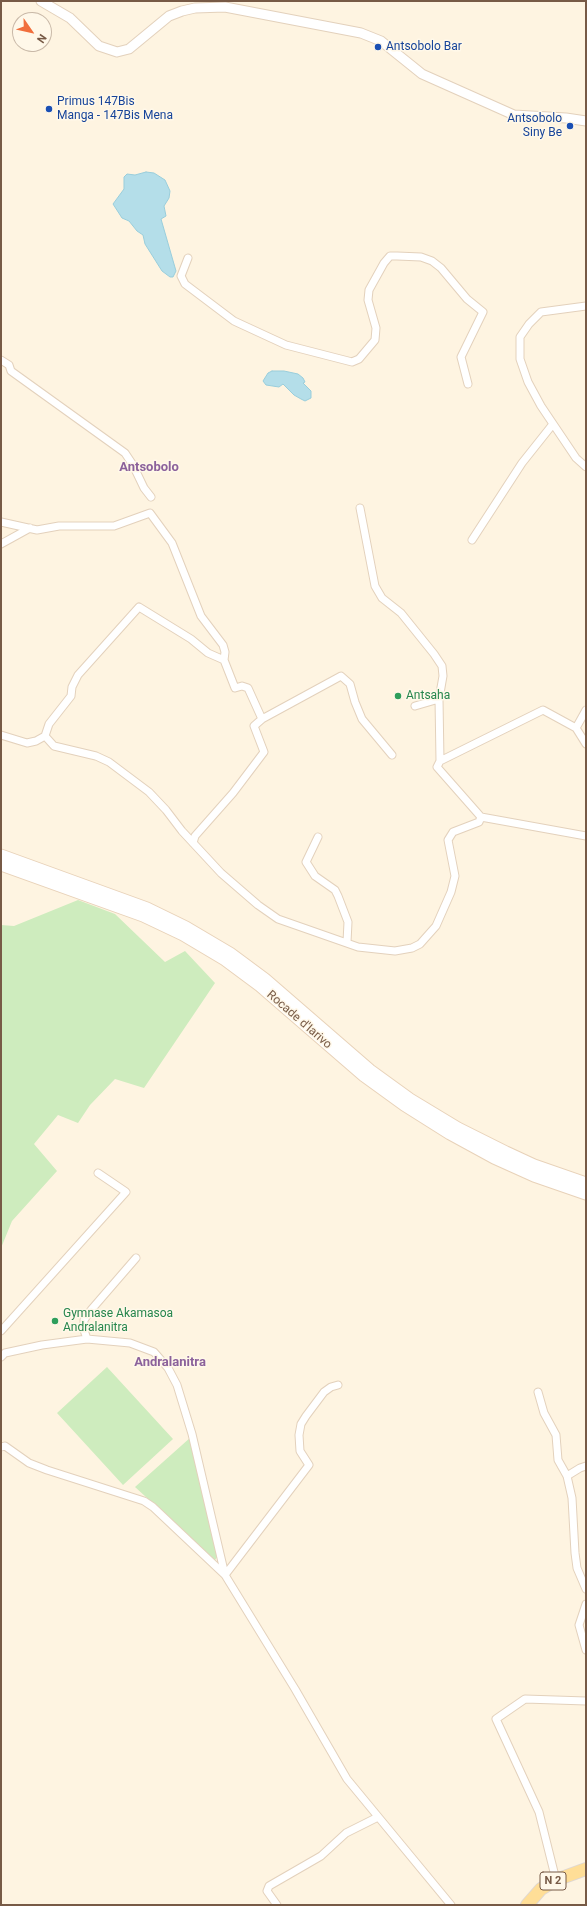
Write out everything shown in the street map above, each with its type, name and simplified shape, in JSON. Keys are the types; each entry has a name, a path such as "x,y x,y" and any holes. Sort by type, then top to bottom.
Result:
{"main road":[{"name":"Rocade d'Iarivo","path":"1,855 147,908 186,927 230,953 265,979 370,1070 410,1099 458,1128 506,1152 534,1165 586,1183"},
{"name":"Rocade d'Iarivo","path":"1,865 143,916 183,935 225,960 260,986 364,1076 404,1105 450,1134 494,1158 534,1176 586,1194"},
{"name":"N 2","path":"527,1905 541,1889 556,1880 586,1869"}],"street":[{"path":"41,1 70,18 98,46 116,52 129,49 169,16 195,8 225,7 361,33 381,41 422,74 514,115 566,118 586,121"},
{"path":"188,258 181,276 185,284 234,321 286,345 352,362 359,359 375,340 376,328 368,300 369,290 384,263 390,256 421,257 432,261 442,268 463,294 483,312 461,357 468,384"},
{"path":"586,306 541,312 529,324 520,337 520,359 528,382 553,424 576,458 586,467"},
{"path":"1,360 9,365 11,371 125,453 133,464 144,488 151,497"},
{"path":"472,540 522,463 553,424"},
{"path":"360,508 375,586 382,598 402,613 442,666 443,676 439,699 440,761 437,766 481,817 586,836"},
{"path":"1,522 38,530 59,526 114,526 150,513 172,544 201,616 223,645 225,652 224,660 235,688 242,686 248,688 262,719"},
{"path":"1,544 30,528"},
{"path":"1,735 27,743 36,741 45,736 49,724 70,696 72,687 78,675 139,607 191,639 208,653 224,660"},
{"path":"193,843 194,836 233,793 264,752 254,726 262,719 341,676 350,684 362,719 392,755"},
{"path":"415,706 439,699"},
{"path":"440,761 543,710 576,728 586,744"},
{"path":"576,728 586,710"},
{"path":"45,736 54,746 96,756 109,762 136,781 166,810 193,843 221,873 258,905 278,919 358,947 395,950 412,948 420,944 436,926 451,892 455,876 448,840 453,832 479,822 481,817"},
{"path":"318,838 306,862 315,876 335,890 348,922 347,942"},
{"path":"1,1331 126,1192 98,1173"},
{"path":"87,1339 84,1330 84,1320 136,1258"},
{"path":"1,1356 5,1353 34,1347 87,1339 130,1343 154,1352 168,1368 177,1385 192,1434 225,1575"},
{"path":"225,1575 309,1465 300,1451 299,1435 301,1424 324,1392 331,1387 338,1385"},
{"path":"538,1392 544,1413 556,1435 558,1460 567,1476 572,1498 577,1568 586,1589"},
{"path":"1,1447 5,1446 29,1463 47,1470 144,1501 153,1507 225,1575 298,1694 347,1779 451,1905"},
{"path":"567,1476 586,1466"},
{"path":"586,1604 579,1625 586,1650"},
{"path":"556,1880 539,1812 496,1719 525,1700 586,1701"},
{"path":"277,1905 267,1891 269,1886 320,1856 346,1834 378,1817"}],"green space":[{"path":"78,900 115,914 165,962 185,951 215,983 144,1088 115,1079 90,1105 78,1123 58,1115 34,1144 57,1171 12,1221 1,1248 1,925 14,926"},
{"path":"107,1367 173,1439 123,1485 57,1413"},
{"path":"191,1437 219,1555 215,1560 135,1487"}],"water":[{"path":"146,172 154,173 165,180 170,191 169,198 164,206 166,216 161,219 176,271 173,277 170,277 162,271 145,244 143,235 137,231 129,221 122,218 113,204 124,189 124,177 127,174 135,175"},
{"path":"272,371 284,371 298,374 303,378 305,382 303,383 311,391 311,398 305,401 301,399 294,395 283,384 279,387 266,385 263,381 268,373"}],"place":[{"name":"Antsobolo Bar","path":"378,47"},
{"name":"Primus 147Bis Manga - 147Bis Mena","path":"49,109"},
{"name":"Antsobolo Siny Be","path":"570,126"},
{"name":"Antsaha","path":"398,696"},
{"name":"Gymnase Akamasoa Andralanitra","path":"55,1321"}],"district":[{"name":"Antsobolo","path":"149,468"},
{"name":"Andralanitra","path":"170,1363"}]}
